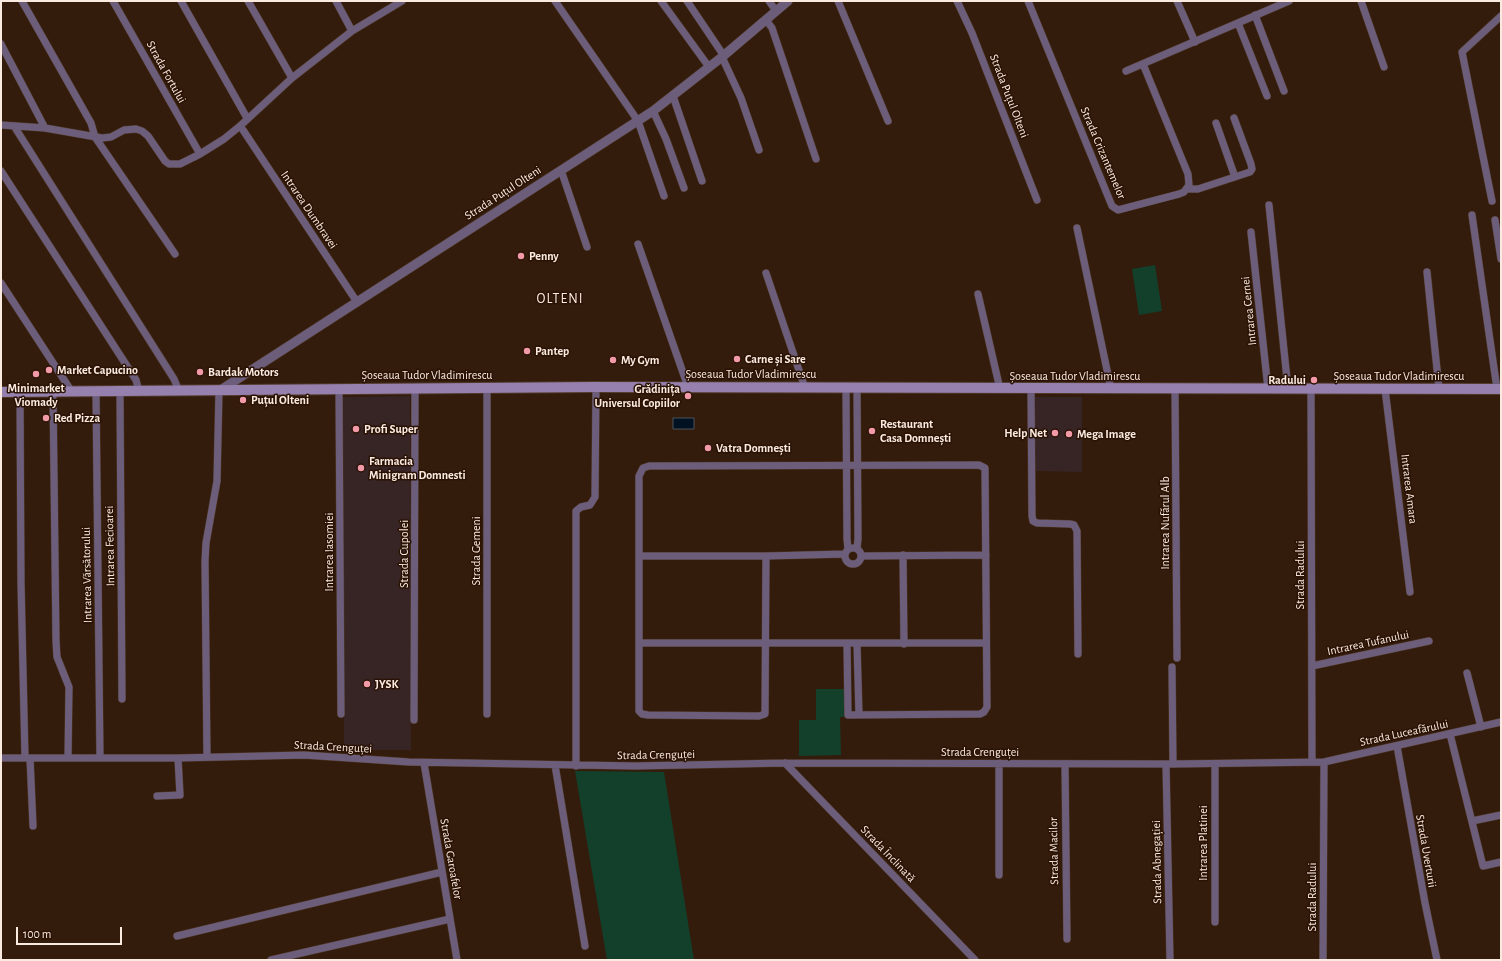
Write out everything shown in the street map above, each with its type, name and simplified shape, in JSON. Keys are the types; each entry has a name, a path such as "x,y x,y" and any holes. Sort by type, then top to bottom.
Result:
{"main road":[{"name":"Șoseaua Tudor Vladimirescu","path":"1,392 596,387 1499,389"}],"street":[{"path":"22,1 91,123 95,137 175,254"},
{"name":"Strada Fortului","path":"113,1 200,154"},
{"path":"181,1 247,118"},
{"path":"248,1 292,78"},
{"path":"336,1 352,31"},
{"path":"555,1 638,121 664,196"},
{"path":"661,1 709,67"},
{"path":"687,1 723,56 738,91 759,150"},
{"path":"769,1 776,11"},
{"name":"Strada Puțul Olteni","path":"219,391 653,111 723,56 788,1"},
{"path":"838,1 888,121"},
{"name":"Strada Puțul Olteni","path":"958,1 972,33 1037,200"},
{"name":"Strada Crizantemelor","path":"1028,1 1112,206 1118,210 1179,194 1187,189 1198,189 1247,174 1252,169 1234,118"},
{"path":"1177,1 1195,42"},
{"path":"1126,71 1289,1"},
{"path":"1361,1 1384,67"},
{"path":"1,124 45,128 106,138 124,130 136,129 142,131 148,136 165,161 169,164 180,164 200,154 232,132 292,78 352,31 400,2"},
{"path":"1255,15 1284,91"},
{"path":"1492,201 1462,52 1501,16"},
{"path":"766,20 772,28 816,159"},
{"path":"1238,23 1267,96"},
{"path":"1,44 45,128"},
{"path":"1143,64 1188,174 1189,180 1187,189"},
{"path":"673,96 702,181"},
{"path":"653,111 666,139 684,188"},
{"path":"1216,123 1235,177"},
{"path":"14,126 170,373 179,391"},
{"name":"Intrarea Dumbravei","path":"243,130 356,302"},
{"path":"561,170 587,247"},
{"path":"1,171 136,380 139,392"},
{"path":"1269,205 1288,389"},
{"path":"1472,215 1499,389"},
{"path":"1495,220 1501,259"},
{"path":"1077,228 1111,389"},
{"name":"Intrarea Cernei","path":"1251,232 1268,388"},
{"path":"638,244 688,387"},
{"path":"1428,272 1439,389"},
{"path":"766,273 805,388"},
{"path":"1,283 72,392"},
{"path":"978,294 1000,389"},
{"path":"576,766 576,511 581,507 590,505 595,497 596,387"},
{"name":"Intrarea Iasomiei","path":"339,388 341,714"},
{"name":"Strada Cupolei","path":"414,720 415,388"},
{"name":"Strada Gemeni","path":"487,388 487,714"},
{"path":"846,388 847,552 848,561 853,564 859,562 862,556 860,550 857,548 857,388"},
{"name":"Intrarea Nufărul Alb","path":"1175,388 1177,658"},
{"path":"1031,389 1032,516 1033,521 1037,523 1070,524 1074,525 1077,531 1078,654"},
{"name":"Strada Radului","path":"1311,389 1312,762"},
{"name":"Intrarea Amara","path":"1385,389 1410,592"},
{"path":"207,757 205,561 206,543 217,481 219,391"},
{"path":"20,392 21,583 28,758 33,826"},
{"path":"53,392 56,641 57,657 69,687 68,758"},
{"name":"Intrarea Vărsătorului","path":"96,392 100,758"},
{"name":"Intrarea Fecioarei","path":"120,392 122,699"},
{"path":"766,556 765,714 762,716 642,714 640,710 639,643 639,476 642,468 649,466 983,466 986,471 987,707 984,712 980,714 848,715 847,644"},
{"path":"847,507 858,507"},
{"path":"639,556 766,556 847,552 853,547 857,548"},
{"path":"903,555 904,644"},
{"path":"862,556 986,555"},
{"name":"Intrarea Tufanului","path":"1312,666 1429,641"},
{"path":"639,643 986,644"},
{"path":"857,644 858,715"},
{"name":"Strada Abnegației","path":"1170,960 1170,764 1172,666"},
{"path":"1467,673 1481,727"},
{"name":"Strada Luceafărului","path":"1312,762 1324,762 1501,722"},
{"path":"1450,734 1483,866 1501,862"},
{"name":"Strada Uverturii","path":"1397,746 1425,903 1437,960"},
{"name":"Strada Crenguței","path":"1,758 178,758 304,755 424,762 576,766 785,763 1215,764 1312,762"},
{"path":"157,796 180,795 178,758"},
{"name":"Strada Garoafelor","path":"424,762 457,960"},
{"name":"Strada Radului","path":"1324,762 1324,960"},
{"name":"Strada Înclinată","path":"785,763 975,960"},
{"path":"998,763 999,875"},
{"name":"Strada Macilor","path":"1065,764 1067,939"},
{"name":"Intrarea Platinei","path":"1215,764 1215,922"},
{"path":"555,765 585,946"},
{"path":"1472,821 1501,815"},
{"path":"177,936 442,872"},
{"path":"271,960 450,919"}],"shaded area":[{"path":"410,396 411,750 344,750 343,397"},
{"path":"1035,397 1082,397 1082,472 1035,471"}],"green space":[{"path":"1155,265 1162,311 1139,315 1132,269"},
{"path":"816,689 846,689 847,717 840,717 841,755 799,756 799,720 816,720"},
{"path":"575,771 664,772 694,960 607,960"}],"water":[{"path":"673,418 694,418 694,429 673,429"}],"place":[{"name":"Penny","path":"521,256"},
{"name":"Pantep","path":"527,351"},
{"name":"Carne și Sare","path":"737,359"},
{"name":"My Gym","path":"613,360"},
{"name":"Market Capucino","path":"49,370"},
{"name":"Bardak Motors","path":"200,372"},
{"name":"Minimarket Viomady","path":"36,374"},
{"name":"Radului","path":"1314,380"},
{"name":"Grădinița Universul Copiilor","path":"688,396"},
{"name":"Puțul Olteni","path":"243,400"},
{"name":"Red Pizza","path":"46,418"},
{"name":"Profi Super","path":"356,429"},
{"name":"Restaurant Casa Domnești","path":"872,431"},
{"name":"Help Net","path":"1055,433"},
{"name":"Mega Image","path":"1069,434"},
{"name":"Vatra Domnești","path":"708,448"},
{"name":"Farmacia Minigram Domnesti","path":"361,468"},
{"name":"JYSK","path":"367,684"}],"district":[{"name":"OLTENI","path":"560,299"}]}
